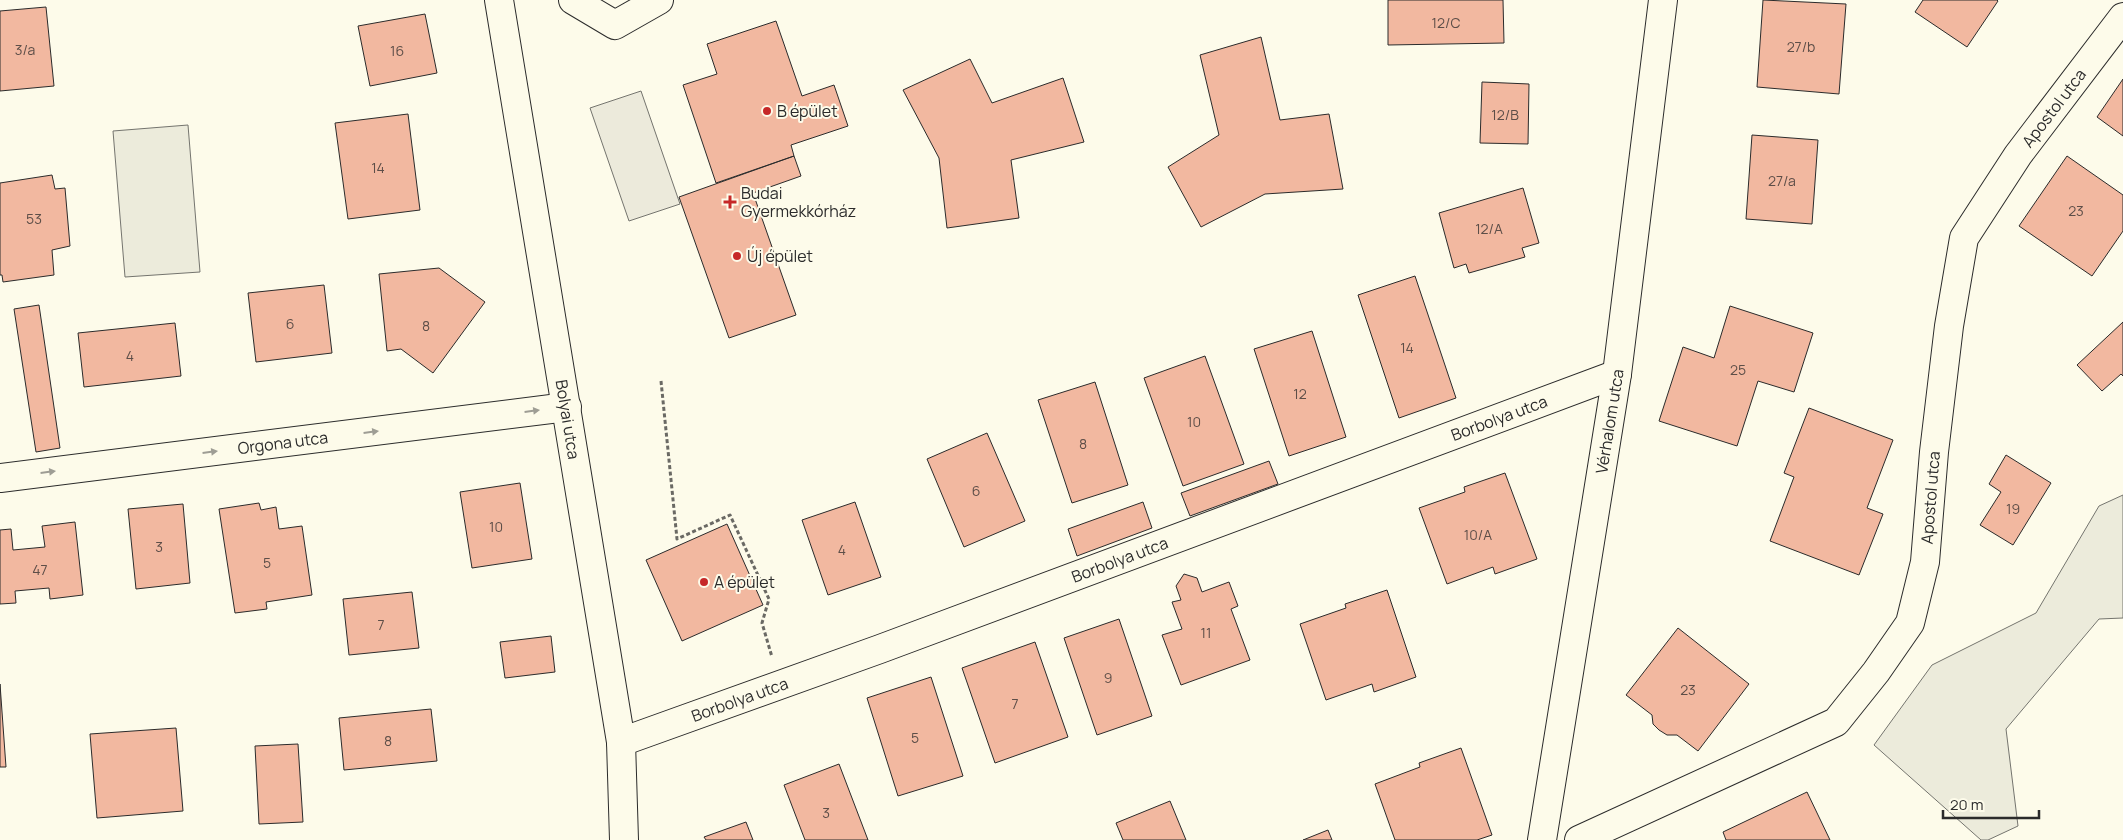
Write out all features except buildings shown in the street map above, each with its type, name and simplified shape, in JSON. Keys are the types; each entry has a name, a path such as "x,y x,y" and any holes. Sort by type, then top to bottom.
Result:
{"street":[{"name":"Bolyai utca","path":"499,0 621,742 624,840"},
{"path":"574,0 615,25 659,0"},
{"name":"Vérhalom utca","path":"1542,840 1617,374 1662,0"},
{"name":"Apostol utca","path":"1579,840 1836,722 1876,672 1910,623 1925,562 1934,452 1949,326 1964,238 2018,156 2123,17"},
{"name":"Borbolya utca","path":"621,742 862,656 1617,374"},
{"name":"Orgona utca","path":"0,478 567,407"}],"path":[{"path":"661,381 676,539 730,515 769,599 762,623 772,659"}],"shaded area":[{"path":"641,91 680,204 629,221 590,108"},
{"path":"188,125 200,272 125,277 113,131"},
{"path":"2123,495 2123,618 2099,619 2006,729 2018,826 1988,840 1981,840 1874,745 1932,665 2036,613 2099,506"}],"place":[{"name":"B épület","path":"767,111"},
{"name":"Budai Gyermekkórház","path":"730,202"},
{"name":"Új épület","path":"737,256"},
{"name":"A épület","path":"704,582"}]}
